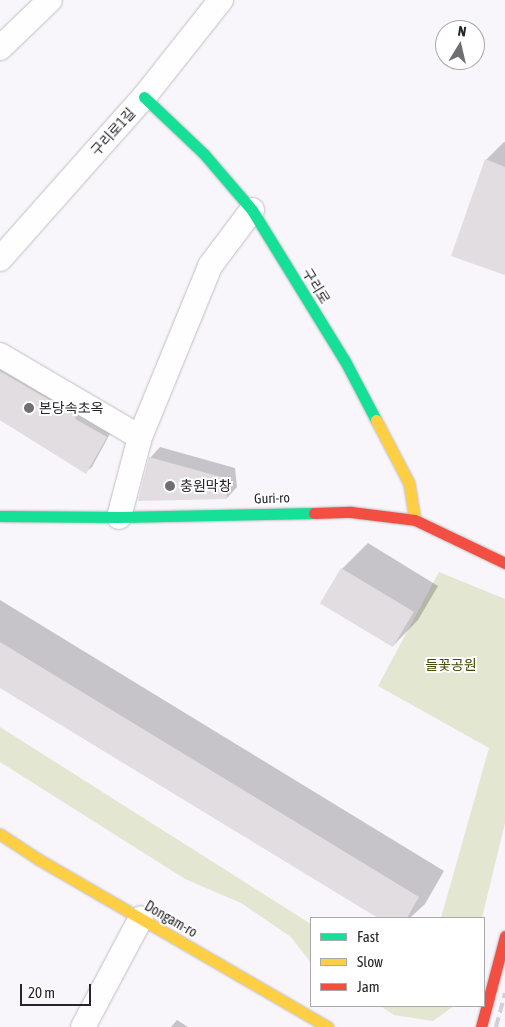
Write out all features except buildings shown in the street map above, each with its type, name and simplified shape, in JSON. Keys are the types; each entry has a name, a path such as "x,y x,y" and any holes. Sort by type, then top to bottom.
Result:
{"street":[{"path":"0,48 50,0"},
{"name":"구리로1길","path":"0,259 144,97 221,0"},
{"name":"구리로","path":"144,97 204,154 252,210 354,378 409,483 415,520"},
{"path":"119,517 140,437 210,266 252,210"},
{"path":"0,355 140,437"},
{"name":"Guri-ro","path":"0,516 119,517 351,512 415,520 505,563"},
{"name":"Dongam-ro","path":"0,834 328,1027"},
{"path":"83,1027 141,918"},
{"path":"481,1027 505,936"}],"green space":[{"name":"들꽃공원","path":"439,572 505,599 505,823 482,917 441,917 489,748 378,686"},
{"path":"0,727 310,923 310,962 291,937 241,903 185,879 0,762"},
{"path":"382,1007 453,1007 433,1021 394,1015"}],"railway":[{"path":"496,1027 505,993"}],"traffic: fast":[{"path":"144,97 204,154 252,210 345,361 376,420"},
{"path":"0,516 119,517 314,513"}],"traffic: slow":[{"path":"376,420 409,483 415,520"},
{"path":"0,834 38,859 328,1027"}],"traffic: jam":[{"path":"314,513 351,512 415,520 505,563"},
{"path":"481,1027 505,936"}],"place":[{"name":"본당속초옥","path":"29,408"},
{"name":"충원막창","path":"170,486"}]}
